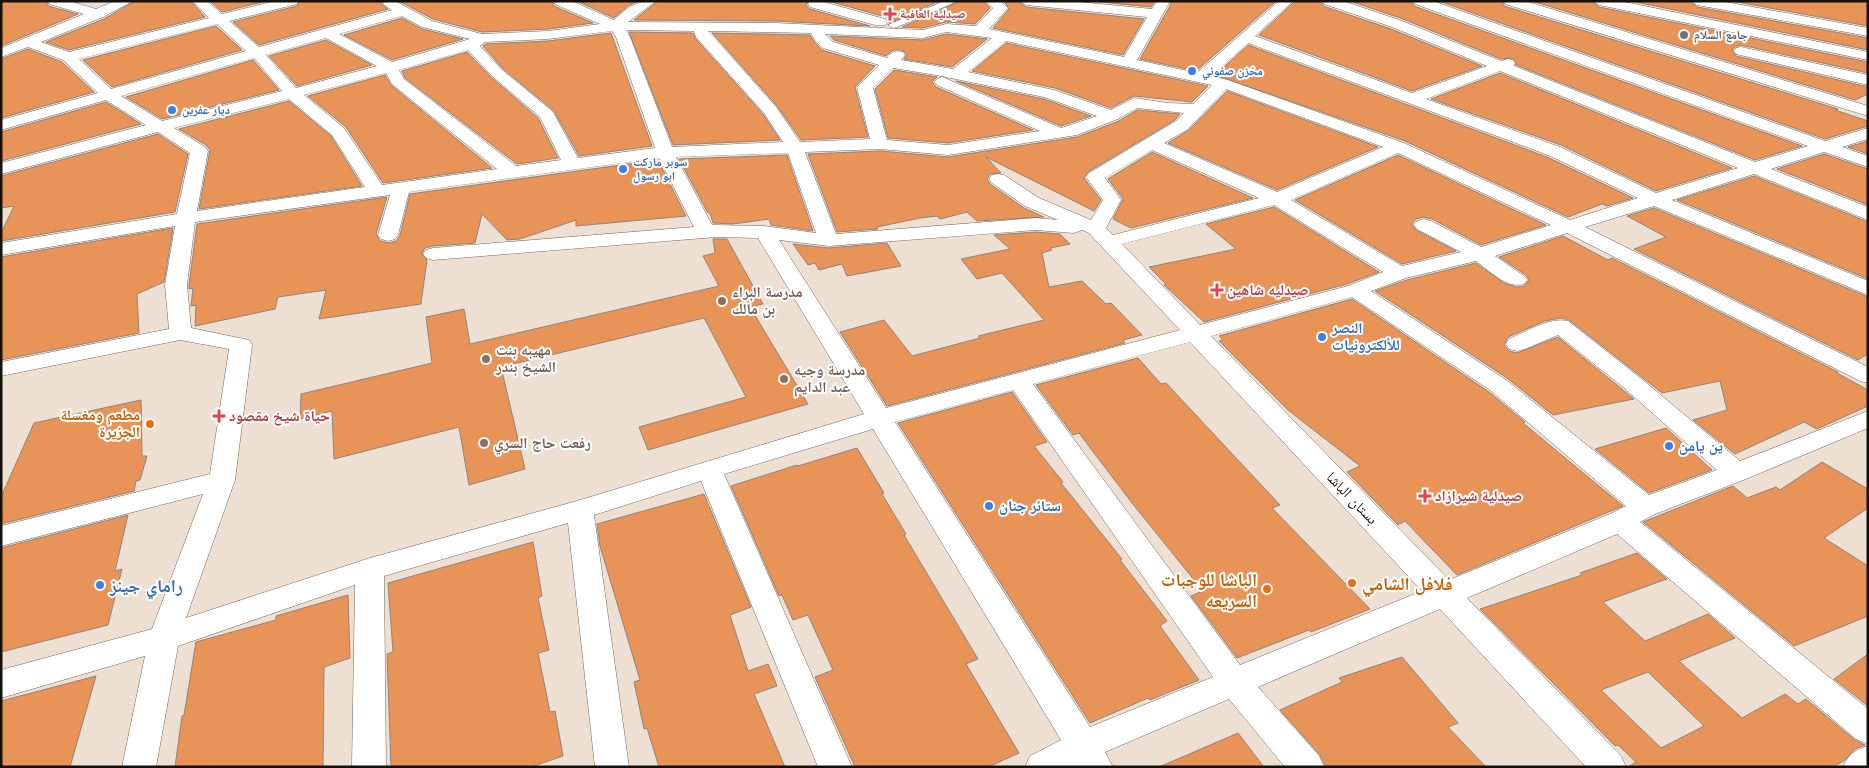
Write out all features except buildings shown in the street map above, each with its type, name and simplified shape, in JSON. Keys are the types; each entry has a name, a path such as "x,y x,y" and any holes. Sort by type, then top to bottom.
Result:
{"street":[{"path":"54,1 98,14"},
{"path":"1,53 127,1"},
{"path":"199,1 257,53 292,93 338,132 377,191"},
{"path":"68,57 292,1"},
{"path":"384,1 434,26 476,41 496,72 547,115 572,164"},
{"path":"560,1 616,26 624,37 665,152 706,232"},
{"path":"616,26 631,12 650,1"},
{"path":"893,26 953,1"},
{"path":"979,32 1001,8 992,1"},
{"path":"1026,1 1160,8 1128,63"},
{"path":"1200,78 1287,1"},
{"path":"1329,1 1396,24 1868,214"},
{"path":"1420,1 1868,162"},
{"path":"1510,1 1868,111"},
{"path":"1599,1 1868,56"},
{"path":"1413,98 1547,48 1636,10 1652,1"},
{"path":"1697,1 1868,32"},
{"path":"1737,30 1756,12 1776,1"},
{"path":"775,27 810,7 923,34"},
{"path":"1,125 404,11"},
{"path":"1,151 9,167 391,68 476,41 548,36 616,26 775,27 923,34 946,28 1003,36 1223,83 1398,147 1568,226 1868,376"},
{"path":"700,26 701,34 770,110 794,146 829,240"},
{"path":"816,29 821,39 828,45 888,63 956,74 1048,93 1112,116"},
{"path":"328,33 391,68 397,81 512,172"},
{"path":"880,144 865,87 888,63 923,34"},
{"path":"1724,66 1761,34"},
{"path":"956,74 1003,36"},
{"path":"1247,38 1554,151 1654,199 1868,289"},
{"path":"29,42 68,57 109,95 199,151 176,285 180,333"},
{"path":"1741,51 1868,80"},
{"path":"920,68 922,74 1015,112 1059,133"},
{"path":"1102,235 1112,200 1095,177 1182,125 1223,83"},
{"path":"1,249 186,218 665,152 880,144 948,150 1071,131 1112,116 1134,103 1168,108 1198,109"},
{"path":"1,684 164,638 370,570 580,510 880,418 1355,290 1399,273 1479,254 1868,132"},
{"path":"1151,143 1277,200 1399,273"},
{"path":"433,254 706,232 764,232 829,240 1036,224 1102,235 1277,200 1398,147"},
{"path":"998,179 1032,202 1102,235"},
{"path":"388,235 401,187"},
{"path":"1424,225 1479,254 1517,280"},
{"path":"764,232 1090,756"},
{"name":"بستان الباشا","path":"1102,235 1608,767"},
{"path":"1355,290 1498,385 1632,514 1868,729"},
{"path":"1517,344 1560,326 1630,382 1737,473"},
{"path":"1,369 180,333 241,345 222,480 164,638 139,767"},
{"path":"1018,380 1235,683 1307,767"},
{"path":"1042,767 1090,756 1235,683 1632,514 1868,419"},
{"path":"709,469 834,767"},
{"path":"1,536 222,480"},
{"path":"580,510 612,767"},
{"path":"370,570 370,767"},
{"path":"1860,767 1868,761"}],"place":[{"name":"صيدلية العافية","path":"890,14"},
{"name":"جامع السلام","path":"1684,35"},
{"name":"مخزن صفوني","path":"1192,71"},
{"name":"ديار عفرين","path":"172,110"},
{"name":"سوبر ماركت ابو رسول","path":"623,169"},
{"name":"صيدليه شاهين","path":"1217,290"},
{"name":"مدرسة البراء بن مالك","path":"722,301"},
{"name":"النصر للألكترونيات","path":"1322,337"},
{"name":"مهيبه بنت الشيخ بندر","path":"486,359"},
{"name":"مدرسة وجيه عبد الدايم","path":"784,379"},
{"name":"حياة شيخ مقصود","path":"219,416"},
{"name":"مطعم ومغسلة الجزيرة","path":"150,424"},
{"name":"رفعت حاج السري","path":"484,443"},
{"name":"ين يامن","path":"1669,446"},
{"name":"صيدلية شيرازاد","path":"1425,496"},
{"name":"ستائر جنان","path":"989,506"},
{"name":"فلافل الشامي","path":"1352,583"},
{"name":"راماي جينز","path":"100,585"},
{"name":"الباشا للوجبات السريعه","path":"1267,589"}]}
